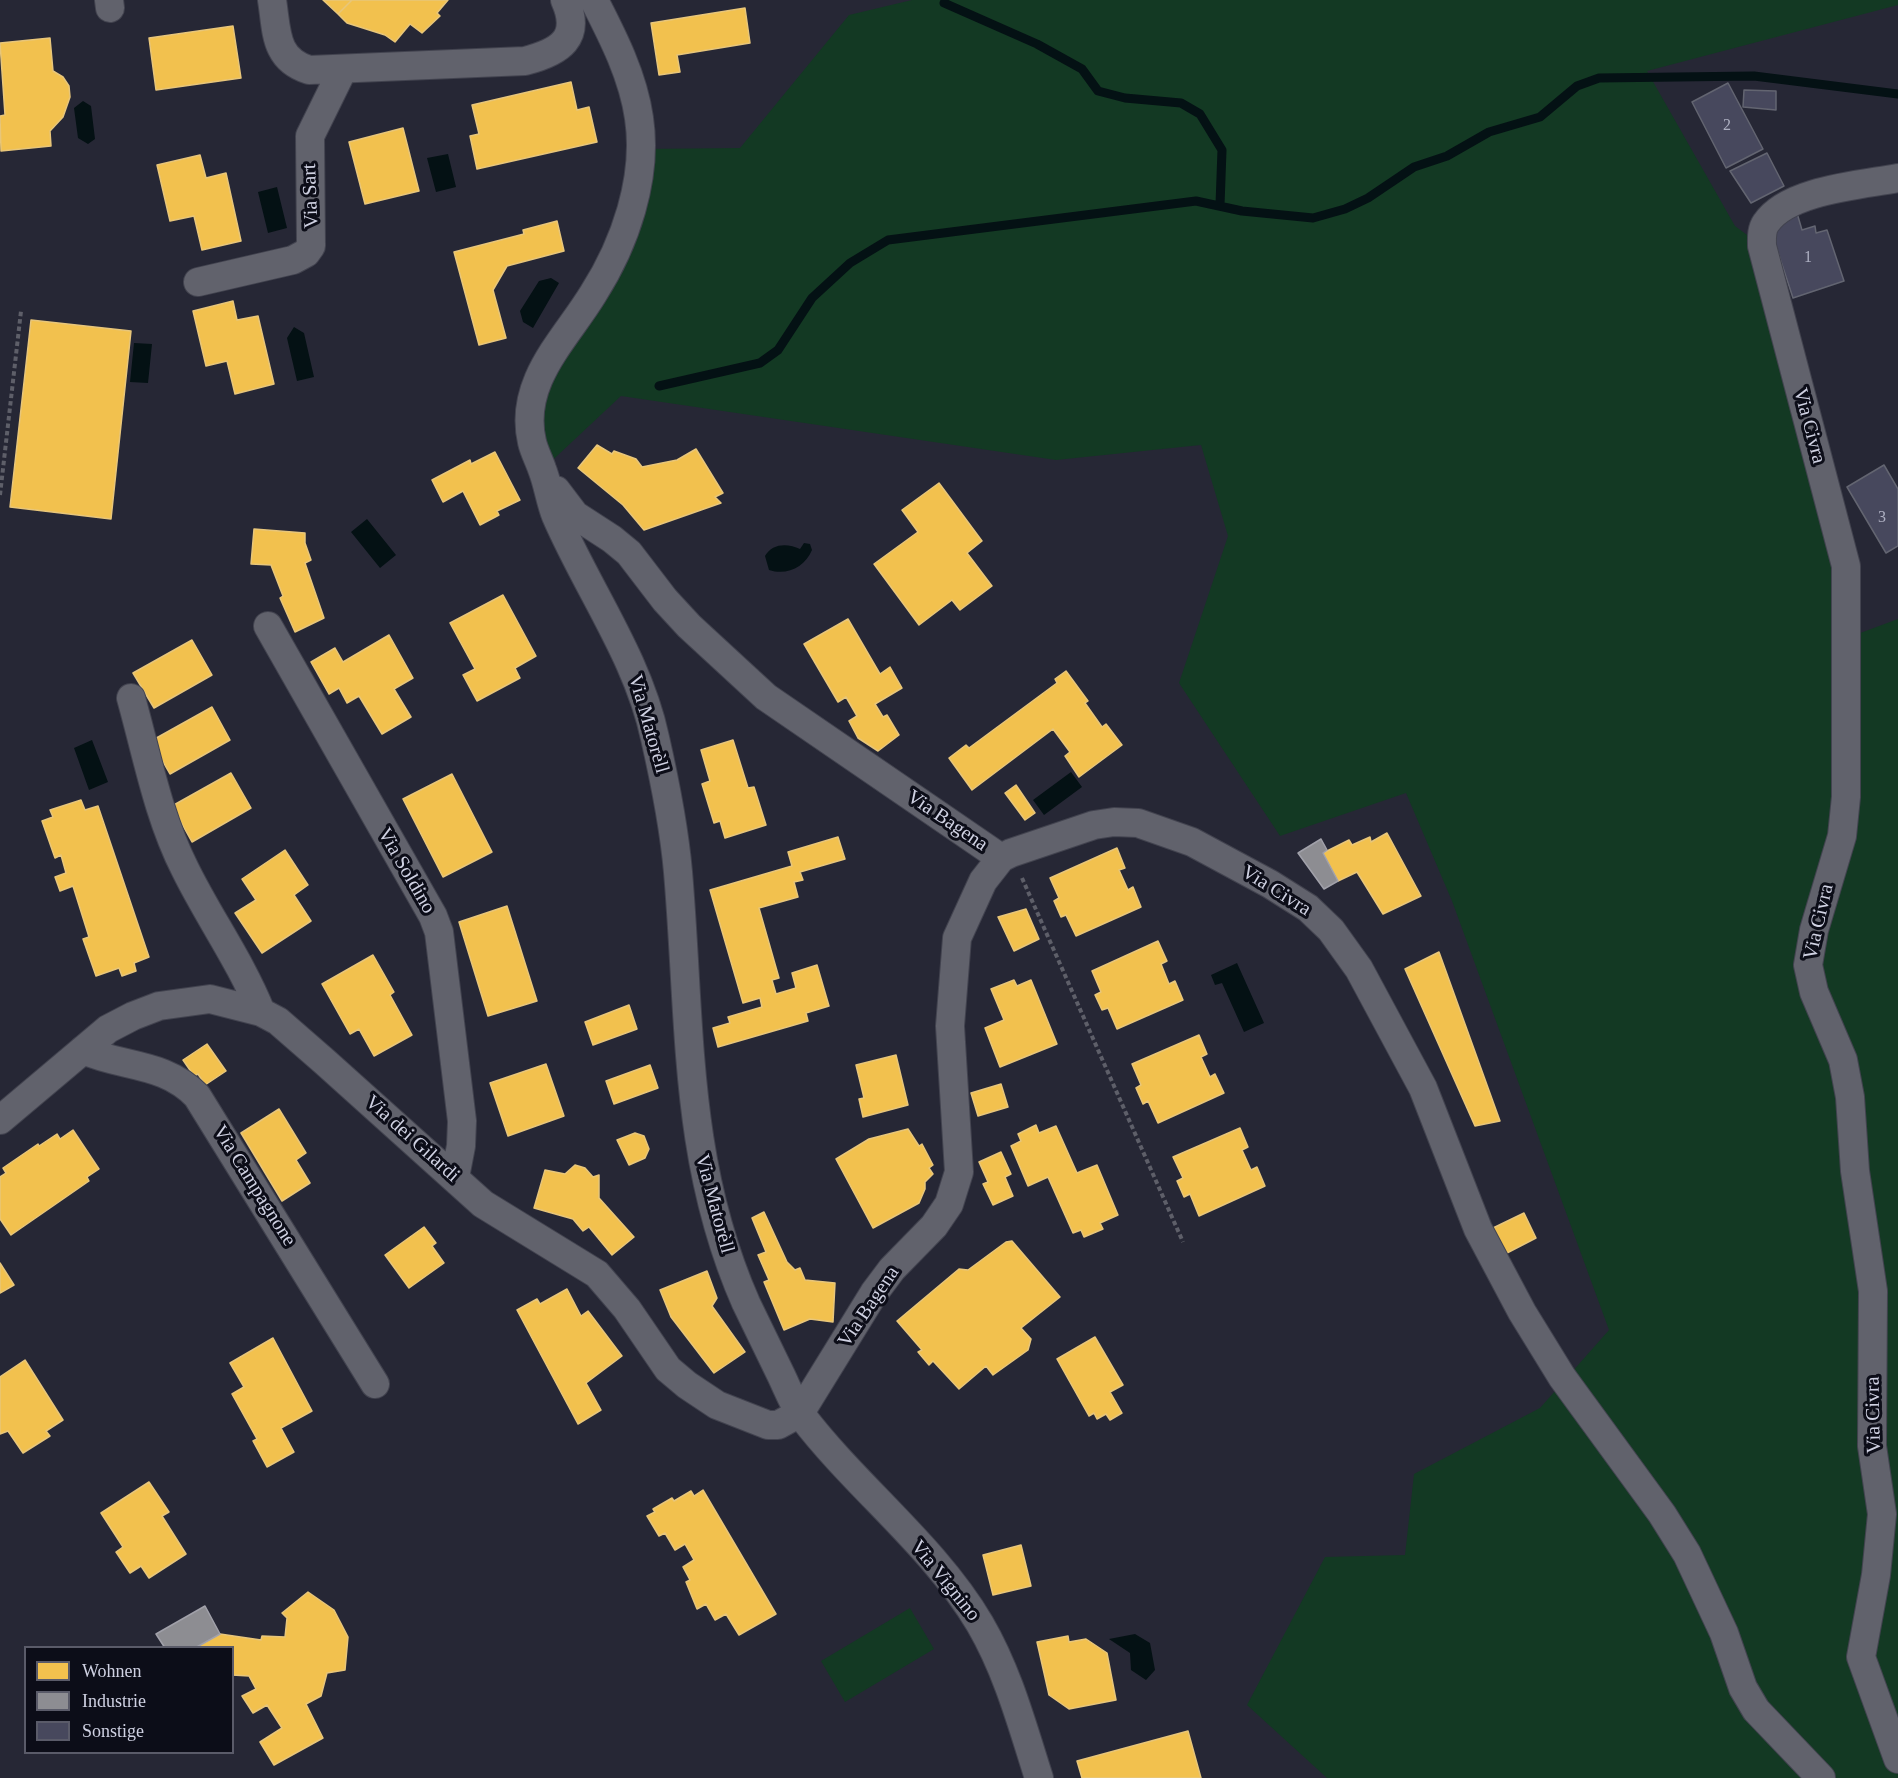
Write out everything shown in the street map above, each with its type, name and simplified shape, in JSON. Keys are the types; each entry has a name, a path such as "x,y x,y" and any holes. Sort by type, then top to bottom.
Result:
{"street":[{"path":"272,0 278,37 287,58 296,66 309,70 525,61 541,57 566,41 572,29 572,15 565,0"},
{"name":"Via Matorèll","path":"594,0 622,57 633,91 640,119 640,158 631,209 611,263 593,295 548,359 535,385 529,424 533,446 543,470 554,512 639,682 654,732 671,809 678,873 693,1106 706,1187 716,1223 746,1302 800,1413"},
{"name":"Via Sart","path":"198,282 293,260 306,253 311,246 310,136 343,69"},
{"name":"Via Civra","path":"1898,178 1818,193 1781,210 1766,223 1762,234 1762,246 1843,555 1847,584 1844,639 1848,737 1846,797 1842,836 1811,942 1808,965 1814,992 1843,1060 1850,1097 1855,1171 1873,1291 1872,1446 1882,1514 1876,1575 1861,1657 1898,1759"},
{"name":"Via Bagena","path":"543,470 575,515 624,548 689,626 766,697 1006,855 983,882 957,938 950,1026 959,1172 954,1194 934,1226 892,1269 874,1293 800,1413"},
{"path":"583,568 604,552 624,548"},
{"name":"Via Soldino","path":"268,626 433,916 439,932 462,1121 461,1146 455,1178"},
{"path":"131,698 164,818 175,847 185,870 245,974 261,1011"},
{"name":"Via Civra","path":"1006,855 1094,825 1138,823 1192,842 1270,884 1308,908 1331,930 1359,969 1423,1088 1478,1229 1522,1312 1562,1377 1662,1514 1687,1554 1724,1633 1743,1688 1756,1710 1821,1778"},
{"name":"Via dei Gilardi","path":"0,1120 108,1029 133,1016 159,1006 210,999 261,1011 294,1035 497,1214 576,1259 597,1274 627,1309 668,1369 687,1385 717,1405 768,1425 778,1425 800,1413"},
{"name":"Via Campagnone","path":"83,1050 106,1060 162,1071 182,1081 197,1096 375,1384"},
{"name":"Via Vignino","path":"800,1413 947,1578 978,1620 1010,1686 1039,1778"}],"path":[{"path":"0,495 21,311"},
{"path":"1006,855 1183,1242"}],"green space":[{"path":"912,0 1898,0 1898,5 1647,71 1735,226 1762,246 1846,566 1844,639 1898,619 1898,1778 1327,1778 1247,1705 1325,1557 1405,1555 1414,1474 1540,1408 1609,1330 1452,901 1406,793 1280,836 1179,683 1228,536 1201,445 1056,460 621,396 542,470 529,424 593,295 641,149 740,148 849,15"},
{"path":"910,1608 934,1649 845,1702 821,1661"}],"shaded area":[{"path":"83,101 91,106 95,139 88,144 78,138 74,108"},
{"path":"448,154 456,187 436,192 427,158"},
{"path":"277,187 287,228 268,233 258,192"},
{"path":"551,278 559,283 533,328 523,322 520,311 539,281"},
{"path":"294,327 304,333 314,377 297,381 287,338"},
{"path":"134,343 152,344 148,383 130,382"},
{"path":"367,519 396,555 380,568 351,532"},
{"path":"804,543 810,544 812,550 805,561 795,569 782,572 769,570 765,556 768,552 781,545 800,549"},
{"path":"92,740 108,782 89,790 74,748"},
{"path":"1071,772 1082,787 1044,815 1033,800"},
{"path":"1237,963 1264,1023 1244,1032 1222,983 1215,985 1211,975"},
{"path":"1135,1634 1150,1643 1155,1670 1146,1680 1131,1670 1130,1653 1109,1639"}],"building: Wohnen":[{"path":"323,0 352,0 338,14"},
{"path":"352,0 448,0 437,13 440,16 422,33 410,24 395,42 385,35 347,23 338,14"},
{"path":"745,8 750,43 677,55 680,72 659,75 651,23"},
{"path":"233,26 241,78 156,90 149,38"},
{"path":"50,38 53,71 63,77 69,86 70,97 63,117 50,131 51,146 1,151 0,116 5,115 0,43"},
{"path":"571,82 577,110 589,107 597,142 477,169 470,136 479,134 472,105"},
{"path":"403,128 419,191 365,204 349,142"},
{"path":"200,155 206,178 226,173 241,241 202,250 194,216 170,221 157,165"},
{"path":"557,221 564,251 507,266 493,290 506,338 479,345 454,252 524,234 523,230"},
{"path":"233,301 237,320 258,316 274,384 235,394 227,361 206,366 193,311"},
{"path":"31,320 131,331 111,519 10,507"},
{"path":"597,445 612,454 614,451 636,459 642,467 677,460 696,449 723,493 715,497 721,503 644,530 623,505 578,468"},
{"path":"495,452 520,500 497,511 499,515 480,525 463,491 443,502 432,480 470,460 471,464"},
{"path":"939,483 982,541 967,553 992,586 960,610 952,600 919,625 874,564 918,532 902,510"},
{"path":"254,529 305,533 305,543 311,560 305,563 324,618 295,632 280,598 283,596 271,565 251,564"},
{"path":"503,595 536,656 515,668 520,678 477,701 463,675 475,669 450,623"},
{"path":"848,619 880,674 890,667 902,688 875,704 883,717 887,715 899,735 878,751 858,738 849,721 857,716 846,697 838,702 804,644"},
{"path":"389,635 413,678 394,689 411,717 382,734 359,696 347,703 339,688 329,694 311,662 335,648 343,662"},
{"path":"192,640 212,675 154,708 133,673"},
{"path":"1066,671 1088,701 1085,703 1102,727 1106,724 1122,745 1079,777 1065,756 1070,752 1053,729 972,790 949,758 966,745 969,748 1057,683 1055,679"},
{"path":"212,707 230,740 170,774 151,741"},
{"path":"733,740 748,788 754,787 766,825 725,838 720,821 714,823 702,784 710,781 701,750"},
{"path":"231,773 251,808 192,842 172,806"},
{"path":"452,774 492,852 443,877 403,799"},
{"path":"1016,785 1035,813 1025,820 1005,793"},
{"path":"81,800 85,810 98,806 149,957 134,963 136,971 122,976 119,968 96,976 83,939 89,937 73,886 60,891 55,877 66,873 61,855 55,858 42,821 53,817 50,810"},
{"path":"1387,833 1421,896 1383,914 1357,872 1338,881 1323,853 1349,840 1352,845 1370,837 1371,842"},
{"path":"838,837 845,859 800,872 803,880 794,882 798,897 759,908 779,978 772,980 776,994 796,988 792,973 817,965 829,1006 806,1013 808,1021 718,1047 713,1028 730,1023 728,1017 762,1007 760,998 743,1003 710,890 792,866 788,852"},
{"path":"1117,848 1125,868 1119,870 1128,890 1133,887 1141,907 1076,936 1066,915 1061,917 1054,901 1059,898 1050,878"},
{"path":"285,850 308,885 294,895 311,921 262,953 235,913 256,900 242,879"},
{"path":"507,906 537,1001 488,1016 459,922"},
{"path":"1026,909 1039,939 1014,951 998,917"},
{"path":"1158,941 1167,961 1161,964 1169,984 1175,981 1183,1000 1117,1029 1108,1008 1102,1010 1095,995 1101,992 1092,971"},
{"path":"1439,952 1500,1121 1475,1126 1405,969"},
{"path":"373,955 394,992 390,995 412,1035 374,1056 359,1029 350,1034 322,984"},
{"path":"1014,980 1017,986 1031,980 1057,1044 1000,1067 985,1028 1004,1020 991,989"},
{"path":"629,1005 637,1029 593,1045 585,1022"},
{"path":"1199,1035 1207,1054 1201,1057 1210,1077 1215,1074 1224,1093 1158,1123 1148,1101 1143,1104 1136,1088 1141,1085 1132,1064"},
{"path":"207,1044 226,1071 205,1085 198,1074 194,1076 183,1060"},
{"path":"896,1055 908,1105 863,1117 859,1099 864,1098 856,1065"},
{"path":"546,1064 564,1116 508,1136 490,1083"},
{"path":"650,1065 658,1088 614,1104 606,1081"},
{"path":"1001,1084 1008,1107 978,1116 971,1093"},
{"path":"279,1109 306,1153 296,1160 310,1183 282,1201 241,1133"},
{"path":"1036,1125 1039,1133 1056,1126 1077,1173 1097,1165 1118,1215 1100,1223 1103,1229 1084,1237 1081,1230 1073,1233 1048,1177 1028,1186 1011,1146 1021,1141 1018,1134"},
{"path":"1240,1128 1248,1147 1242,1150 1251,1170 1257,1167 1265,1186 1199,1216 1190,1194 1184,1197 1177,1181 1183,1178 1173,1157"},
{"path":"908,1129 919,1146 922,1144 933,1165 929,1168 933,1174 925,1182 925,1189 919,1203 873,1228 836,1159 869,1139"},
{"path":"73,1130 99,1169 87,1177 89,1181 11,1235 0,1219 0,1177 6,1173 3,1168 38,1144 39,1146 57,1134 60,1139"},
{"path":"635,1133 644,1136 649,1149 645,1158 629,1165 617,1140"},
{"path":"1001,1152 1011,1174 1005,1177 1013,1196 993,1205 983,1184 988,1182 979,1162"},
{"path":"575,1165 585,1168 593,1177 599,1175 599,1198 634,1237 612,1255 589,1227 583,1231 573,1219 534,1208 545,1170 565,1174"},
{"path":"764,1212 787,1262 795,1270 800,1268 805,1280 835,1283 833,1322 810,1319 784,1330 764,1282 769,1280 758,1255 766,1252 752,1218"},
{"path":"1524,1213 1536,1238 1505,1254 1493,1228"},
{"path":"424,1227 436,1243 432,1246 444,1263 409,1288 385,1255"},
{"path":"1012,1241 1060,1297 1021,1328 1031,1339 1028,1350 993,1375 986,1366 959,1389 933,1361 929,1365 918,1352 922,1350 897,1321 959,1269 968,1270 1006,1242"},
{"path":"0,1263 14,1285 0,1293"},
{"path":"707,1271 717,1298 712,1306 745,1352 714,1373 671,1317 660,1290"},
{"path":"567,1289 581,1316 588,1311 622,1356 586,1383 601,1410 578,1424 517,1310 537,1299 540,1304"},
{"path":"1095,1337 1123,1385 1110,1392 1122,1413 1110,1420 1106,1414 1097,1419 1094,1413 1089,1416 1057,1359"},
{"path":"273,1338 312,1411 281,1428 294,1452 267,1467 253,1441 257,1439 232,1394 244,1387 230,1363"},
{"path":"25,1360 63,1420 46,1431 50,1436 23,1453 8,1431 0,1434 0,1377"},
{"path":"149,1482 169,1512 162,1516 186,1554 149,1578 141,1566 130,1573 116,1552 123,1547 101,1513"},
{"path":"703,1490 776,1614 739,1635 726,1614 715,1620 706,1604 697,1609 686,1582 690,1580 683,1567 694,1560 685,1544 675,1550 665,1533 659,1536 647,1516 655,1512 653,1509 672,1498 674,1501 691,1491 694,1496"},
{"path":"1021,1545 1031,1586 993,1595 983,1555"},
{"path":"308,1592 334,1610 348,1637 345,1670 327,1673 321,1696 306,1704 323,1738 274,1765 260,1742 282,1728 267,1705 253,1713 242,1696 256,1689 249,1676 234,1675 234,1646 199,1646 220,1634 261,1640 262,1636 285,1637 287,1618 282,1613"},
{"path":"1068,1636 1069,1642 1086,1639 1107,1653 1116,1700 1069,1709 1049,1695 1037,1642"},
{"path":"1188,1731 1201,1778 1082,1778 1077,1761"}],"building: Industrie":[{"path":"1321,839 1327,850 1323,853 1338,881 1324,889 1298,853"},
{"path":"205,1606 220,1634 199,1646 164,1646 156,1634"}],"building: Sonstige":[{"path":"1728,83 1763,149 1726,168 1692,102"},
{"path":"1744,90 1776,91 1776,110 1743,107"},
{"path":"1767,153 1784,186 1751,203 1730,171"},
{"path":"1797,213 1802,230 1815,226 1816,233 1827,230 1844,281 1793,298 1772,234 1793,214"},
{"path":"1884,465 1898,489 1898,546 1886,553 1847,487"}],"waterway":[{"path":"944,3 1037,44 1082,69 1098,91 1125,98 1181,103 1200,114 1222,150 1220,205"},
{"path":"659,386 760,363 778,350 812,298 850,263 888,240 1196,201 1242,211 1313,218 1345,209 1368,198 1414,167 1447,156 1489,132 1540,117 1577,86 1599,78 1754,76 1898,94"}]}
